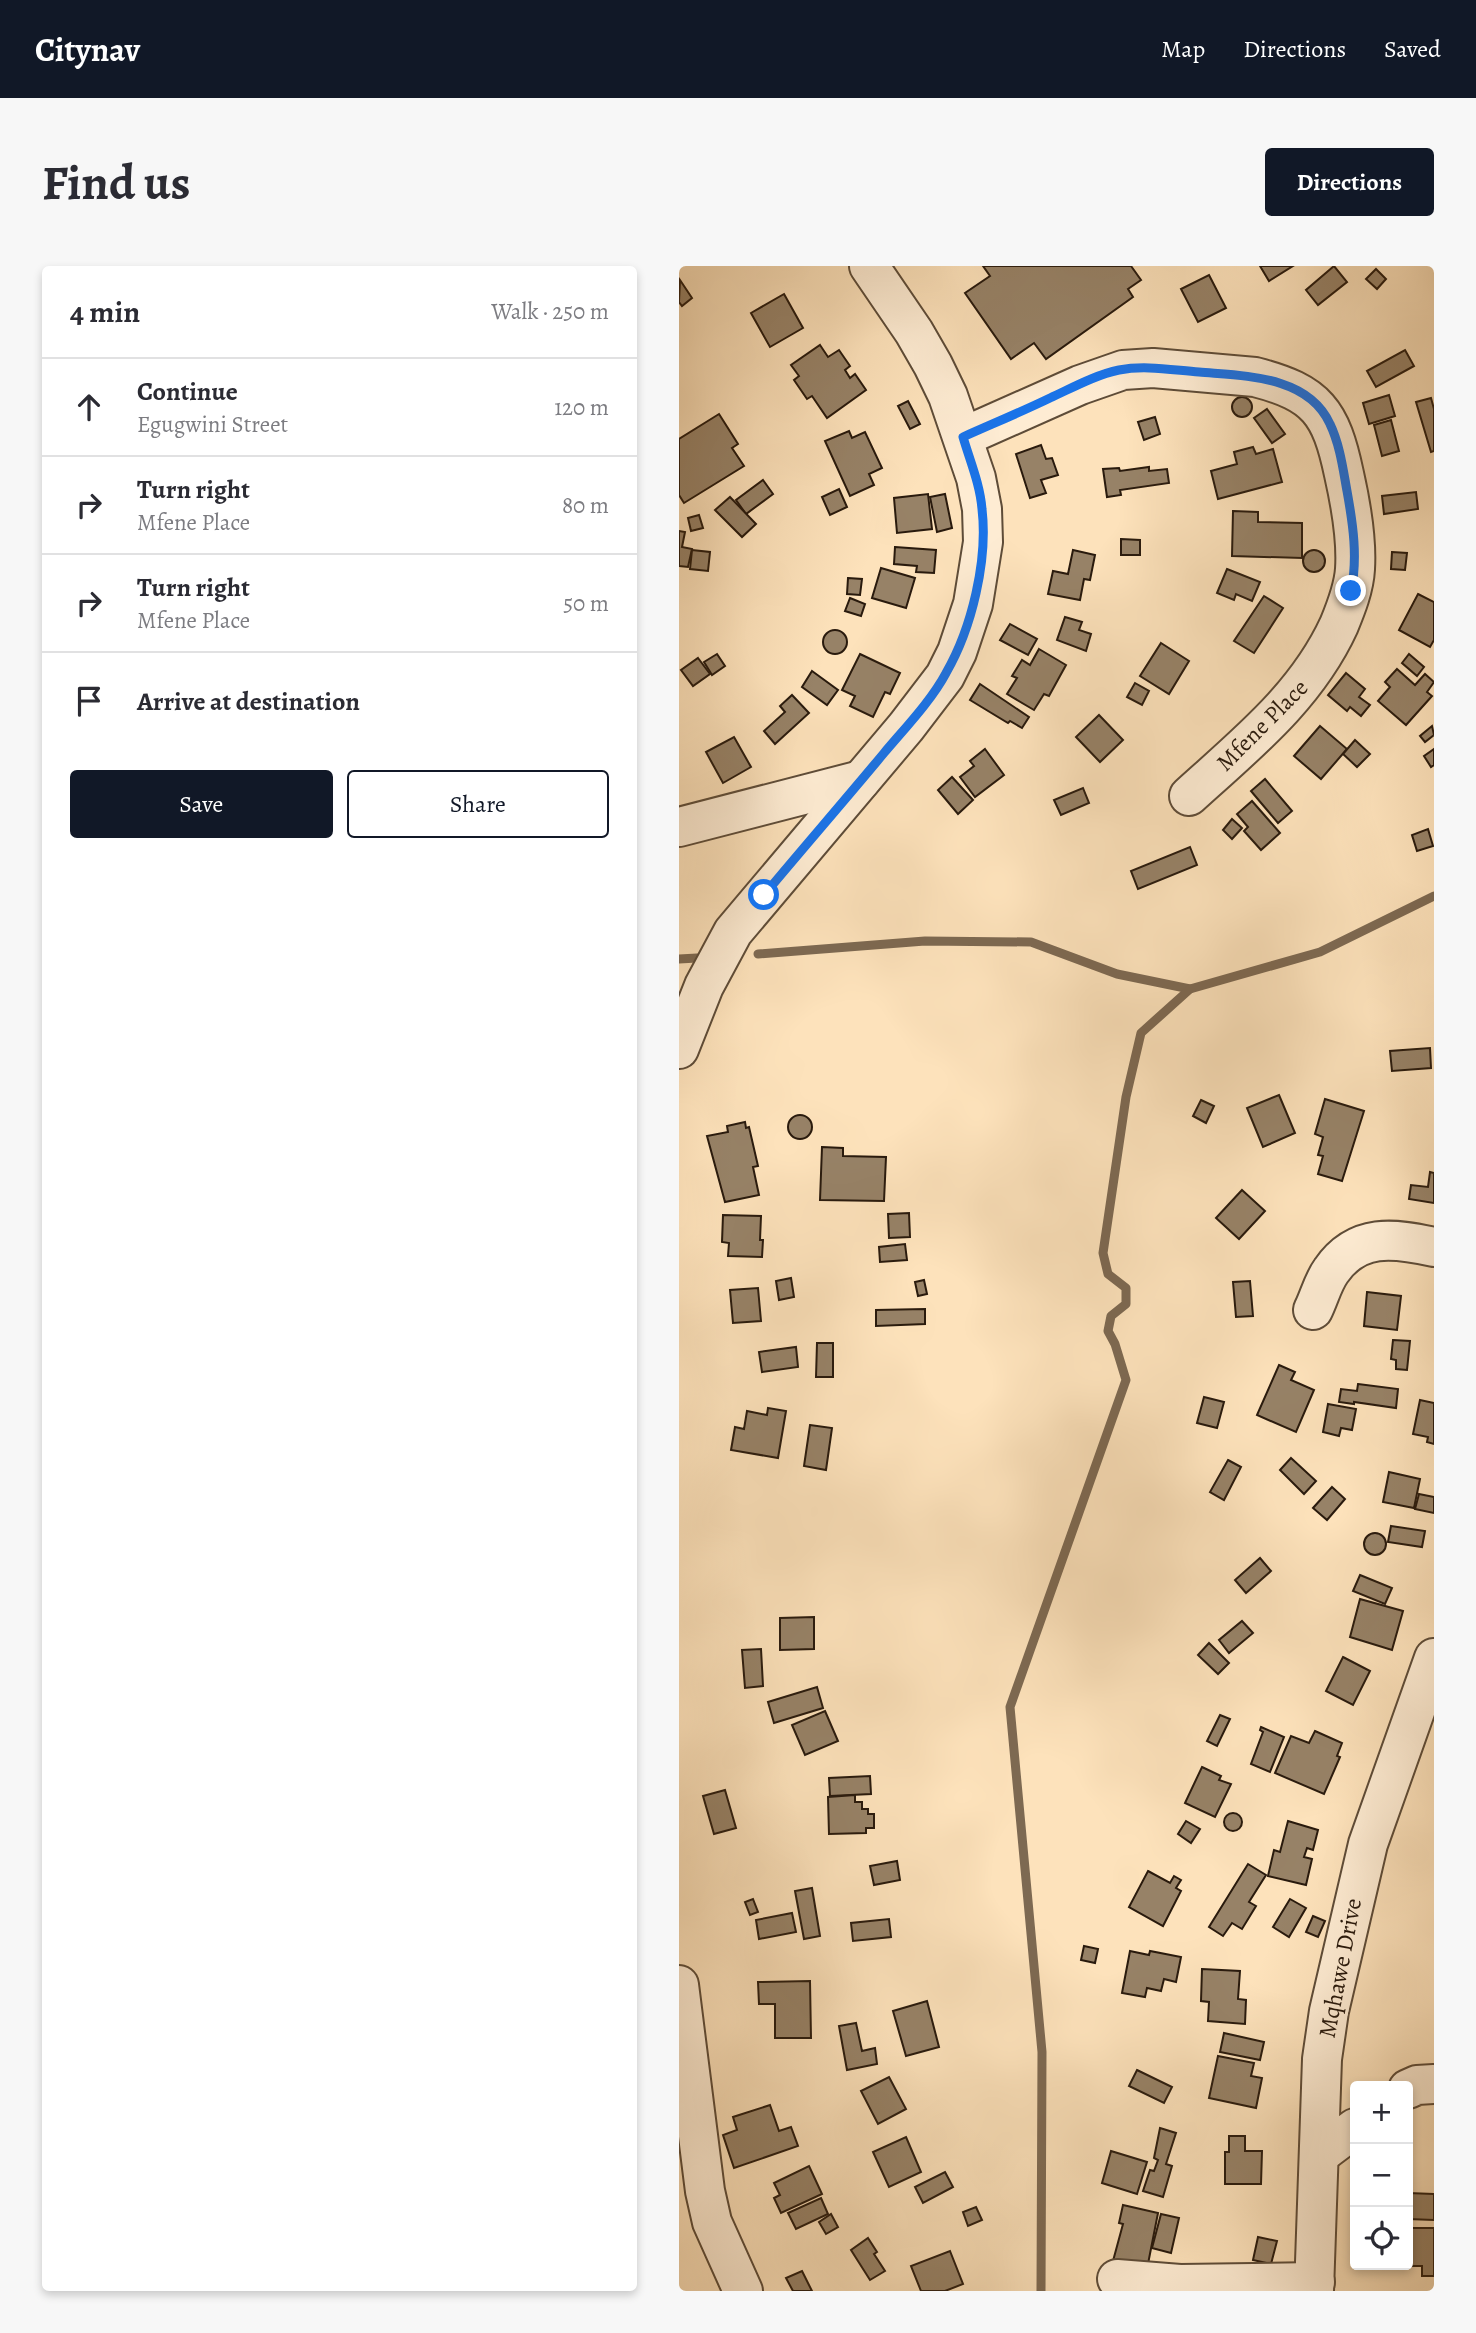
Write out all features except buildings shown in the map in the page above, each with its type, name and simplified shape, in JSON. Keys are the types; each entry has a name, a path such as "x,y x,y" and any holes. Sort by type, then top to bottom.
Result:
{"street":[{"path":"679,1049 704,986 733,932 945,676 957,652 973,604 983,542 982,509 976,478 948,396 933,365 869,266"},
{"name":"Mfene Place","path":"963,437 1100,376 1134,368 1255,377 1274,382 1304,395 1329,422 1339,449 1355,548 1355,572 1345,610 1314,671 1274,719 1189,796"},
{"path":"679,827 861,780"},
{"path":"1313,1310 1330,1272 1359,1246 1373,1240 1434,1247"},
{"name":"Mqhawe Drive","path":"1315,2287 1322,2059 1329,2011 1367,1843 1434,1658"},
{"path":"679,1984 693,2192 743,2291"},
{"path":"1413,2086 1434,2084"},
{"path":"1319,2155 1350,2132"},
{"path":"1117,2279 1180,2284 1315,2287"}],"waterway":[{"path":"1041,2291 1042,2052 1010,1707 1126,1380 1108,1331 1111,1316 1126,1304 1126,1288 1108,1274 1103,1253 1126,1097 1141,1033 1190,989 1320,952 1434,896"},
{"path":"758,954 925,941 1031,942 1117,974 1190,989"},
{"path":"679,959 697,958"}],"route":[{"path":"764,895 906,727 945,676 957,652 973,604 983,542 982,509 976,478 963,437 1110,372 1134,368 1255,377 1289,387 1316,405 1329,422 1339,449 1352,515 1355,548 1355,572 1351,591"}]}
